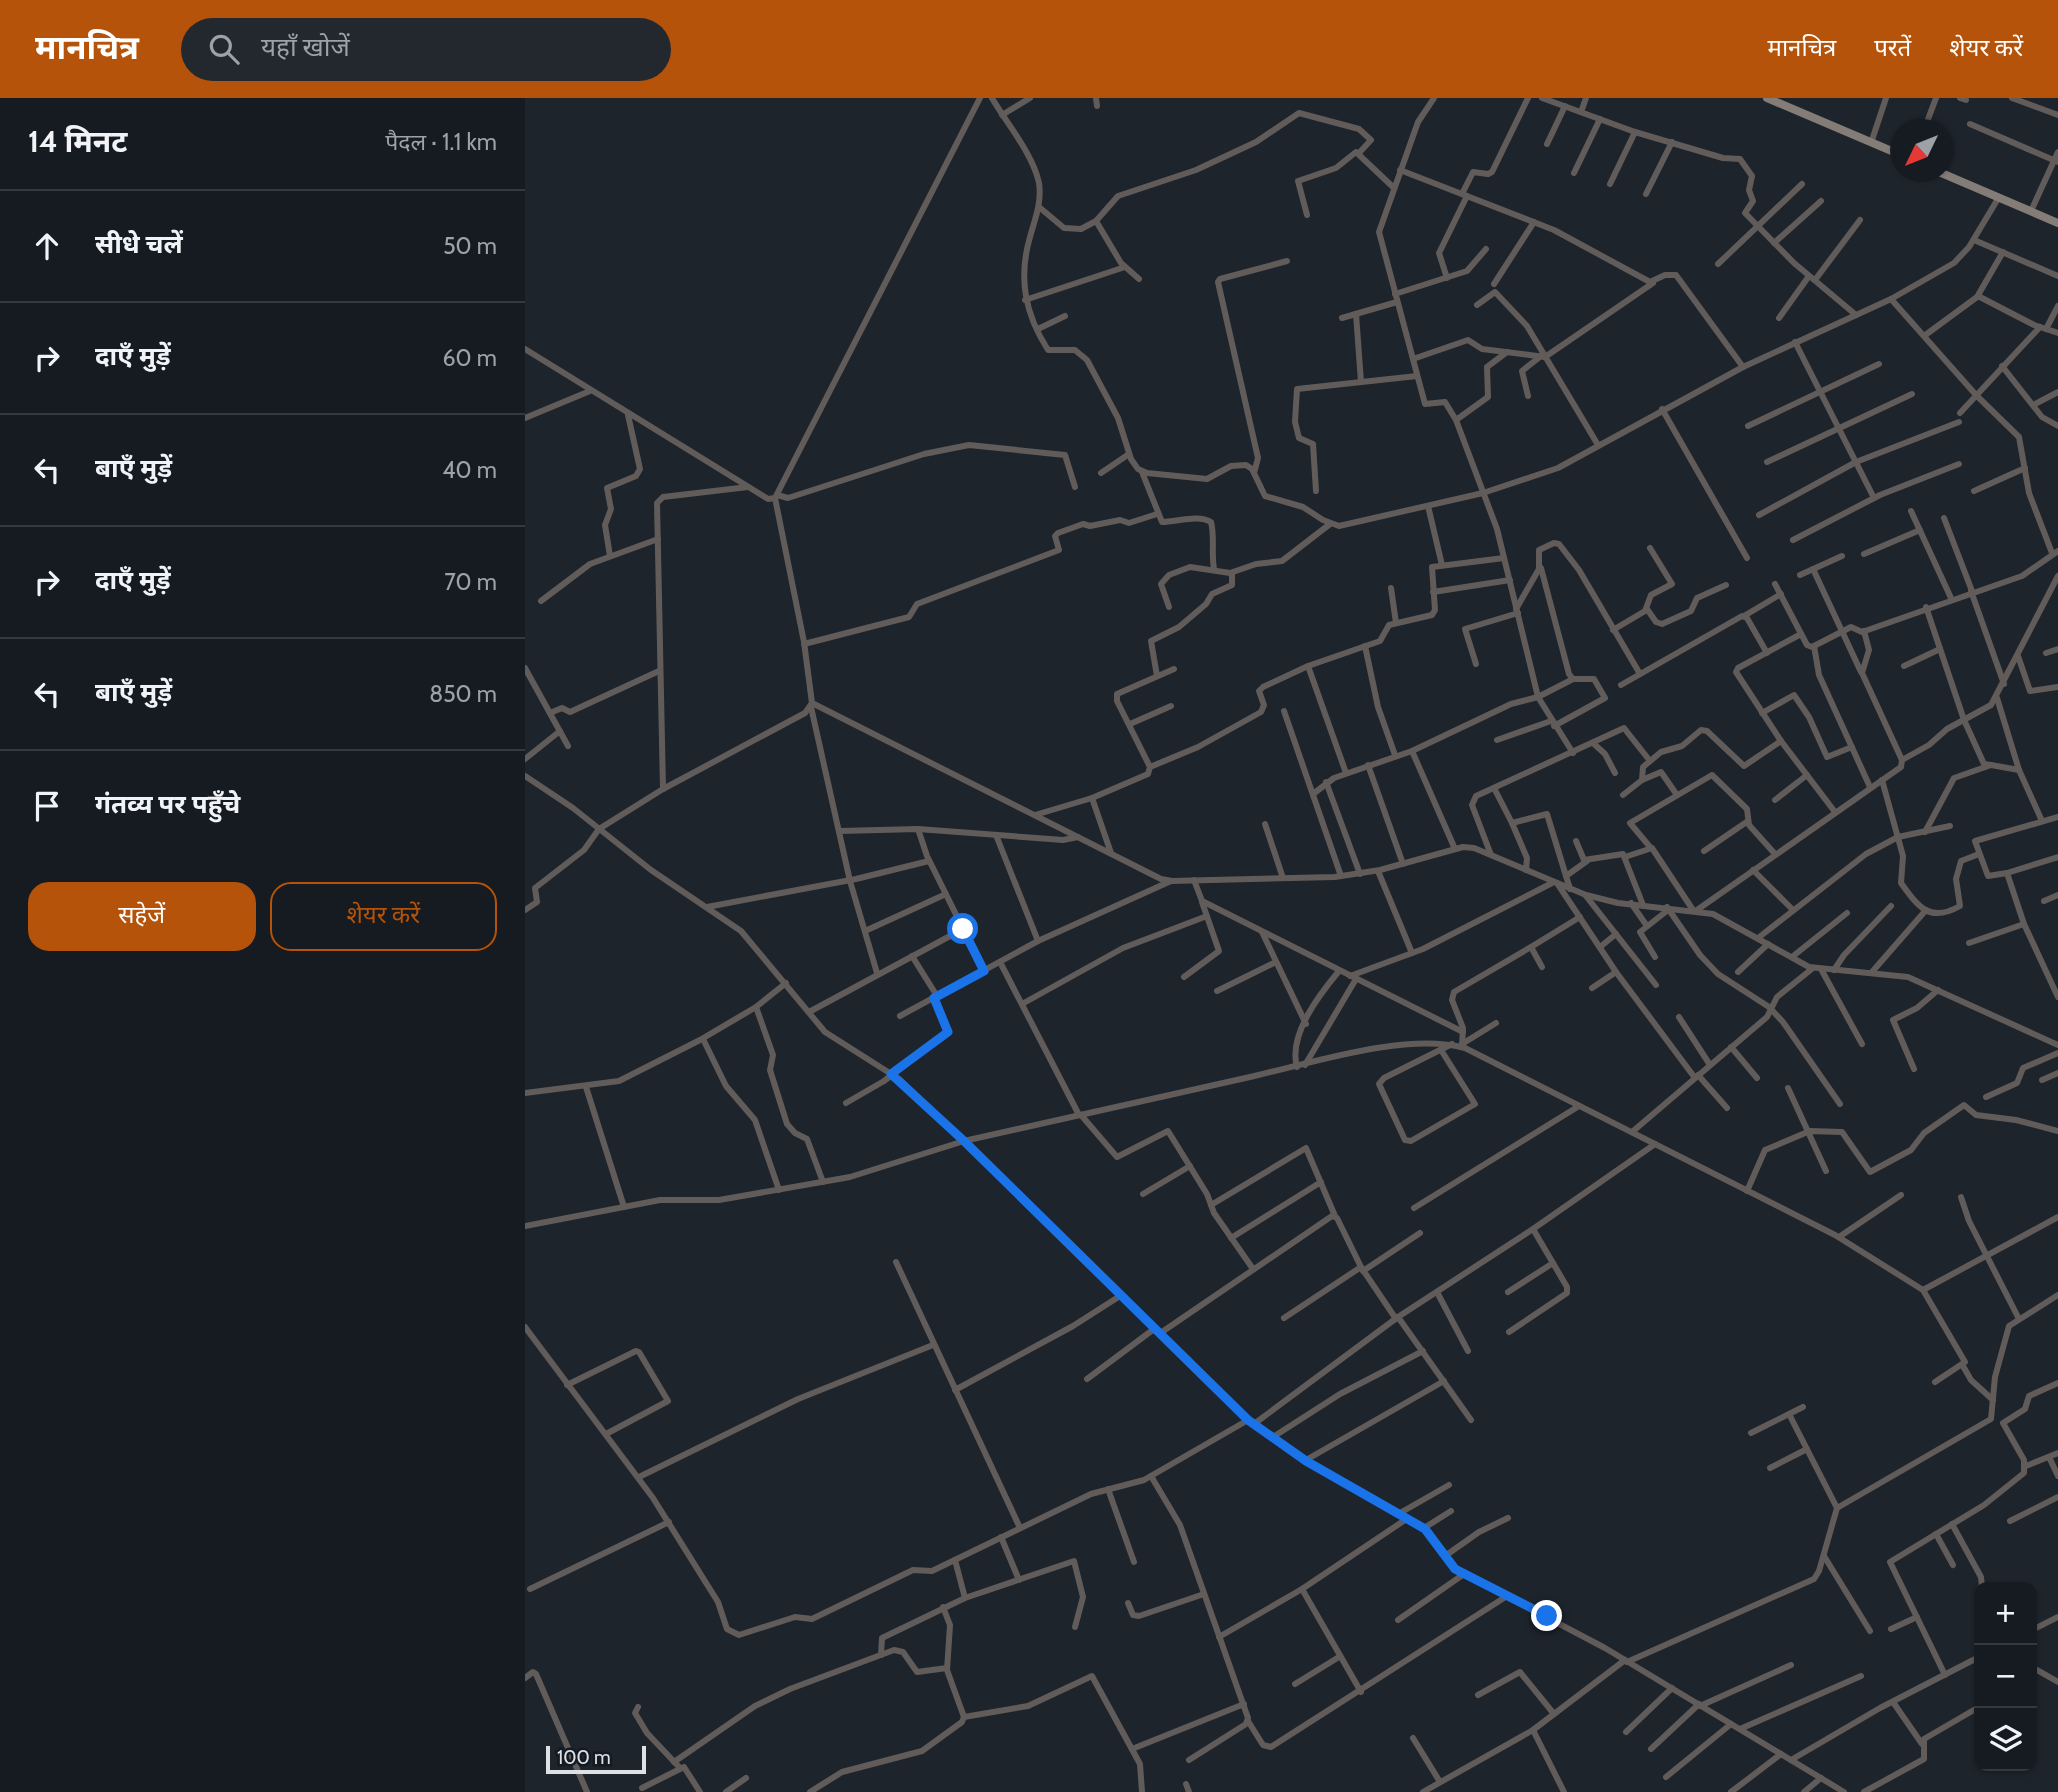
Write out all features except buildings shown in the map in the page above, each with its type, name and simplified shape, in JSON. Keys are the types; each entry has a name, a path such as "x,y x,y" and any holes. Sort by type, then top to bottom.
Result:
{"main road":[{"path":"1767,98 1890,151"},
{"path":"1953,178 2058,223"}],"street":[{"path":"877,973 850,881 811,705 804,644 776,496 980,98"},
{"path":"992,98 1036,175 1039,207 1024,258 1025,300 1038,329 1048,350 1075,350 1083,355 1118,418 1129,454 1142,472 1162,522 1209,520 1214,537 1211,549 1214,569"},
{"path":"1002,115 1030,98"},
{"path":"1434,98 1421,116 1378,232 1425,404 1445,402 1456,419 1504,558 1538,696 1573,753"},
{"path":"1447,278 1439,253 1473,172 1492,172 1528,98"},
{"path":"1542,98 1635,132 1744,162 1752,173 1749,192 1753,199 1745,213 1812,278 1856,315"},
{"path":"1581,112 1586,98"},
{"path":"1871,143 1886,98"},
{"path":"1928,119 1936,98"},
{"path":"2012,98 2058,115"},
{"path":"2039,108 2044,98"},
{"path":"1548,144 1565,106"},
{"path":"1039,207 1064,228 1072,230 1096,220 1118,196 1196,170 1256,142 1299,113 1361,130 1371,139 1359,153"},
{"path":"1574,173 1600,119"},
{"path":"1970,124 2056,161"},
{"path":"1610,184 1635,132"},
{"path":"1646,194 1672,142"},
{"path":"2031,211 2058,152"},
{"path":"1307,215 1298,181 1333,170 1353,153 1359,153 1394,188"},
{"path":"1400,170 1534,222 1646,280 1655,282"},
{"path":"1718,264 1802,184"},
{"path":"1142,472 1207,479 1231,466 1246,465 1254,473 1265,496 1303,507 1329,524 1351,525 1483,492 1558,468 1743,367 1891,299 1954,263 1974,240 1999,197"},
{"path":"1774,243 1821,201"},
{"path":"1096,220 1125,267 1139,279"},
{"path":"1779,318 1860,220"},
{"path":"1494,284 1534,222"},
{"path":"1974,240 2058,276"},
{"path":"1395,294 1472,268 1486,249"},
{"path":"1924,335 1978,296 2003,252"},
{"path":"1254,473 1258,458 1218,282 1220,279 1287,261"},
{"path":"1025,300 1125,267"},
{"path":"1528,396 1522,371 1671,274 1681,279 1743,367"},
{"path":"1477,305 1495,292 1527,326 1598,445"},
{"path":"1978,296 2058,333"},
{"path":"1891,299 1976,395 2019,437 2029,493 2058,559"},
{"path":"1342,318 1397,302"},
{"path":"1960,412 2002,366 2043,328 2058,306"},
{"path":"1356,314 1361,382"},
{"path":"1038,329 1065,316"},
{"path":"1413,359 1468,340 1482,349 1543,356"},
{"path":"1794,342 1874,498"},
{"path":"525,349 768,499 776,496 787,498 924,454 975,445 1067,455 1075,486"},
{"path":"1456,419 1488,397 1487,366 1507,352"},
{"path":"1748,426 1819,390 1879,364"},
{"path":"2002,366 2045,419 2058,426"},
{"path":"1316,491 1312,442 1299,438 1296,430 1296,391 1299,388 1417,376"},
{"path":"525,418 590,391"},
{"path":"2033,405 2058,392"},
{"path":"1767,462 1912,394"},
{"path":"1663,409 1747,558"},
{"path":"610,556 605,525 611,509 607,488 636,476 640,469 628,414"},
{"path":"1759,515 1856,462 1959,422"},
{"path":"1101,473 1129,454"},
{"path":"1793,540 1874,498 1959,464"},
{"path":"1974,491 2025,468"},
{"path":"663,789 657,503 660,498 748,487"},
{"path":"1428,506 1442,565"},
{"path":"1911,511 1951,598"},
{"path":"804,644 909,617 917,604 1059,550 1058,533 1083,524 1090,526 1120,520 1129,523 1157,514"},
{"path":"1944,518 2004,684"},
{"path":"1169,607 1161,584 1164,579 1190,567 1232,573 1256,564 1282,561 1329,524"},
{"path":"1864,554 1920,530"},
{"path":"541,601 581,569 658,539"},
{"path":"1573,679 1538,553 1542,547 1554,543 1563,546 1640,674"},
{"path":"1613,630 1647,609 1651,595 1672,582 1650,548"},
{"path":"1775,584 1807,645 1814,646 1851,627 1864,631 2027,573 2056,552"},
{"path":"1800,575 1842,556"},
{"path":"1035,815 1092,798 1145,776 1150,767 1198,747 1261,712 1264,708 1260,689 1308,666 1383,639 1387,626 1434,613 1430,570 1434,566 1504,558"},
{"path":"1476,664 1465,629 1517,611 1540,565"},
{"path":"1813,569 1902,760"},
{"path":"1157,676 1151,641 1179,627 1206,604 1212,594 1232,585 1232,573"},
{"path":"1695,910 1898,770 1902,760 1964,720 1985,710 1997,698 2058,576"},
{"path":"1433,592 1510,580"},
{"path":"1647,609 1656,622 1662,624 1691,611 1697,598 1726,585"},
{"path":"1391,588 1396,623"},
{"path":"1621,685 1781,594"},
{"path":"1926,607 1964,720 1984,764 2019,770"},
{"path":"1744,616 1767,653"},
{"path":"1862,673 1869,650 1864,631"},
{"path":"1801,634 1738,668 1736,673 1781,741 1835,812"},
{"path":"1365,646 1378,707 1395,755"},
{"path":"1814,646 1817,670 1870,787"},
{"path":"1904,666 1940,649"},
{"path":"2046,653 2058,649"},
{"path":"2018,656 2030,691 2058,688"},
{"path":"1308,666 1346,773"},
{"path":"525,668 568,746"},
{"path":"1150,767 1117,701 1117,694 1174,669"},
{"path":"550,713 562,708 570,712 659,671"},
{"path":"1313,794 1326,782 1346,773 1412,751 1511,704 1538,696 1573,679 1594,679 1605,698 1553,724 1497,740"},
{"path":"1762,713 1794,695 1809,717 1827,757 1852,747"},
{"path":"1997,698 2019,770 2042,821"},
{"path":"525,910 537,902 535,888 587,848 599,829 663,789 811,705"},
{"path":"811,705 1172,881"},
{"path":"1130,724 1171,706"},
{"path":"1285,711 1341,876"},
{"path":"1491,855 1472,801 1494,788 1626,729 1632,741 1650,761"},
{"path":"1642,780 1641,770 1650,761 1661,752 1682,746 1701,730 1707,731 1744,766 1781,741"},
{"path":"525,759 559,731"},
{"path":"1593,743 1605,754 1615,773"},
{"path":"1412,751 1455,849"},
{"path":"1368,765 1403,864"},
{"path":"1925,832 1951,782 1990,765"},
{"path":"1623,795 1642,780 1661,772 1677,795"},
{"path":"1695,910 1630,823 1714,775 1747,809 1748,821 1775,855"},
{"path":"1775,800 1807,775"},
{"path":"525,777 749,939 831,1036 891,1074 964,1141 1120,1297 1251,1422 1306,1461 1424,1528 1455,1569 1626,1661 1844,1792"},
{"path":"1882,779 1904,861 1901,883 1926,911 1938,915 1959,907 1956,879 1961,861 1979,854"},
{"path":"1326,782 1360,874"},
{"path":"1494,788 1527,858 1526,870"},
{"path":"1092,798 1111,853"},
{"path":"1511,822 1547,814 1570,888"},
{"path":"2058,817 1976,839 1979,854 1990,877 2058,857"},
{"path":"1704,851 1748,821"},
{"path":"1265,824 1283,878"},
{"path":"1758,938 1858,859 1898,837 1951,826"},
{"path":"840,831 918,829 1063,840 1078,837"},
{"path":"918,829 929,860 984,971"},
{"path":"996,835 1038,941"},
{"path":"1576,841 1581,856 1587,861"},
{"path":"900,1016 1038,941 1172,881 1360,874 1469,847 1586,895 1631,904 1695,910 1724,918 1817,969 1899,975 2058,1045"},
{"path":"1625,857 1650,847"},
{"path":"1566,876 1587,861 1616,853 1625,857 1643,905"},
{"path":"707,907 850,881 929,860"},
{"path":"1378,870 1412,953"},
{"path":"1753,870 1793,910"},
{"path":"2007,873 2024,924 2058,997"},
{"path":"1184,977 1219,951 1195,880"},
{"path":"1556,883 1616,972 1697,1077 1727,1108"},
{"path":"1305,1065 1353,978 1412,953 1556,883"},
{"path":"865,931 946,894"},
{"path":"1586,895 1656,985"},
{"path":"2044,901 2058,895"},
{"path":"1202,901 1463,1032"},
{"path":"1631,904 1647,926"},
{"path":"1834,970 1891,906"},
{"path":"1655,957 1639,934 1667,908"},
{"path":"1667,908 1700,955 1718,974 1770,1008 1840,1104"},
{"path":"1873,972 1926,911"},
{"path":"1792,957 1847,913"},
{"path":"1022,1004 1123,948 1207,916"},
{"path":"1462,1046 1463,1032 1452,994 1580,918"},
{"path":"1969,943 2024,924"},
{"path":"809,1012 963,929"},
{"path":"1262,932 1305,1024"},
{"path":"1600,947 1616,934"},
{"path":"1738,972 1769,944"},
{"path":"1531,947 1542,967"},
{"path":"846,1103 948,1032 936,997 912,957"},
{"path":"1000,962 1080,1115 1117,1157 1166,1130 1231,1238 1253,1269"},
{"path":"1217,991 1276,962"},
{"path":"1632,1132 1766,1017 1777,997 1817,969"},
{"path":"1817,969 1861,1044"},
{"path":"1297,1067 1294,1046 1322,991 1339,971"},
{"path":"1591,988 1616,972"},
{"path":"525,1093 619,1081 757,1007 786,983"},
{"path":"1914,1069 1893,1020 1917,1008 1938,990"},
{"path":"757,1007 773,1055 770,1070 787,1124 795,1133 807,1139 823,1182"},
{"path":"1679,1017 1710,1065"},
{"path":"1462,1046 1496,1023"},
{"path":"702,1038 726,1086 755,1120 779,1190"},
{"path":"525,1226 668,1199 719,1200 823,1182 856,1175 964,1141 1305,1065 1420,1041 1452,1044 1462,1046 1839,1237 1923,1290 1965,1362 1963,1366 1971,1380 1993,1400"},
{"path":"1441,1050 1475,1104 1471,1109 1408,1141 1402,1138 1379,1084 1441,1050 1452,1044"},
{"path":"1731,1047 1757,1078"},
{"path":"1986,1097 2017,1083 2023,1068 2058,1053"},
{"path":"2042,1080 2058,1073"},
{"path":"586,1087 624,1208"},
{"path":"1788,1088 1826,1171"},
{"path":"1747,1191 1765,1150 1809,1130 1842,1132 1870,1172 1911,1150 1924,1133 1964,1105 1976,1115 2016,1120 2058,1131"},
{"path":"1414,1208 1579,1106"},
{"path":"525,1327 566,1385 639,1477 718,1602 727,1629 739,1635 795,1617 811,1619 913,1570 929,1572 1108,1489 1151,1476 1251,1422 1397,1318 1533,1230 1655,1144"},
{"path":"1211,1205 1303,1148 1310,1153 1335,1216 1362,1269 1471,1420"},
{"path":"1143,1194 1190,1166"},
{"path":"1231,1238 1321,1182"},
{"path":"1839,1237 1901,1195"},
{"path":"1961,1197 2019,1319"},
{"path":"1087,1379 1329,1217 1335,1216"},
{"path":"1923,1290 2058,1217"},
{"path":"1509,1332 1567,1293 1533,1230"},
{"path":"1285,1318 1420,1233"},
{"path":"896,1262 1020,1528"},
{"path":"1508,1292 1553,1263"},
{"path":"1437,1292 1468,1351"},
{"path":"1991,1418 1995,1377 2007,1330 2019,1319 2058,1295"},
{"path":"955,1390 1073,1326 1120,1297"},
{"path":"639,1477 798,1399 933,1345"},
{"path":"566,1385 636,1351 639,1352 668,1401 606,1434"},
{"path":"1273,1437 1340,1394 1423,1351"},
{"path":"1935,1382 1963,1366"},
{"path":"1306,1461 1444,1381"},
{"path":"2003,1423 2025,1409 2029,1396 2058,1383"},
{"path":"1751,1433 1803,1407"},
{"path":"1423,1792 1533,1730 1626,1661 1809,1582 1817,1575 1837,1508 1789,1414"},
{"path":"1945,1675 1890,1562 1984,1505 2024,1473 2026,1466 2003,1423 1991,1418"},
{"path":"1837,1508 1991,1418"},
{"path":"1770,1468 1807,1449"},
{"path":"2026,1466 2058,1453"},
{"path":"2049,1457 2058,1476"},
{"path":"1151,1476 1180,1525 1248,1721 1263,1745 1271,1747 1361,1692 1507,1596"},
{"path":"1400,1513 1449,1485"},
{"path":"1108,1489 1133,1562"},
{"path":"2010,1521 2058,1497"},
{"path":"1424,1528 1451,1511"},
{"path":"1219,1637 1301,1588 1408,1518"},
{"path":"1445,1556 1479,1532 1508,1518"},
{"path":"530,1590 669,1522"},
{"path":"1952,1524 1982,1582"},
{"path":"1936,1534 1953,1565"},
{"path":"1002,1537 1019,1580"},
{"path":"1824,1556 1870,1631"},
{"path":"955,1560 965,1598"},
{"path":"881,1655 882,1638 943,1607 1076,1563 1083,1597 1075,1627"},
{"path":"1398,1620 1464,1574"},
{"path":"1301,1588 1361,1692"},
{"path":"1128,1603 1133,1615 1139,1616 1204,1594"},
{"path":"810,1792 842,1772 922,1751 962,1722 964,1717 947,1668 950,1625 943,1607"},
{"path":"1891,1629 1917,1617"},
{"path":"2037,1628 2058,1617"},
{"path":"674,1762 755,1706 790,1689 881,1655 900,1650 917,1672 947,1668"},
{"path":"1295,1684 1339,1657"},
{"path":"1791,1760 1893,1702 1974,1660"},
{"path":"1651,1749 1700,1705 1791,1665"},
{"path":"2037,1670 2058,1682"},
{"path":"525,1678 533,1672 536,1674 587,1792"},
{"path":"1478,1695 1520,1672 1554,1714"},
{"path":"964,1717 1028,1706 1092,1676 1142,1768 1142,1792"},
{"path":"1740,1729 1861,1676"},
{"path":"1626,1732 1672,1688"},
{"path":"1864,1792 1924,1759 1922,1744 1893,1702"},
{"path":"1132,1749 1244,1704"},
{"path":"638,1707 635,1713 644,1729 680,1769"},
{"path":"1922,1744 1927,1736 1977,1708"},
{"path":"1189,1760 1248,1721"},
{"path":"1666,1777 1731,1724"},
{"path":"1533,1730 1564,1792"},
{"path":"1413,1738 1440,1782"},
{"path":"1731,1792 1781,1754"},
{"path":"642,1788 680,1769 687,1770 700,1792"},
{"path":"726,1792 746,1778"},
{"path":"1804,1792 1821,1778"},
{"path":"1186,1784 1189,1792"}],"route":[{"path":"963,929 984,971 934,998 948,1032 891,1074 964,1141 1248,1420 1306,1461 1396,1510 1425,1529 1455,1569 1547,1616"}]}
